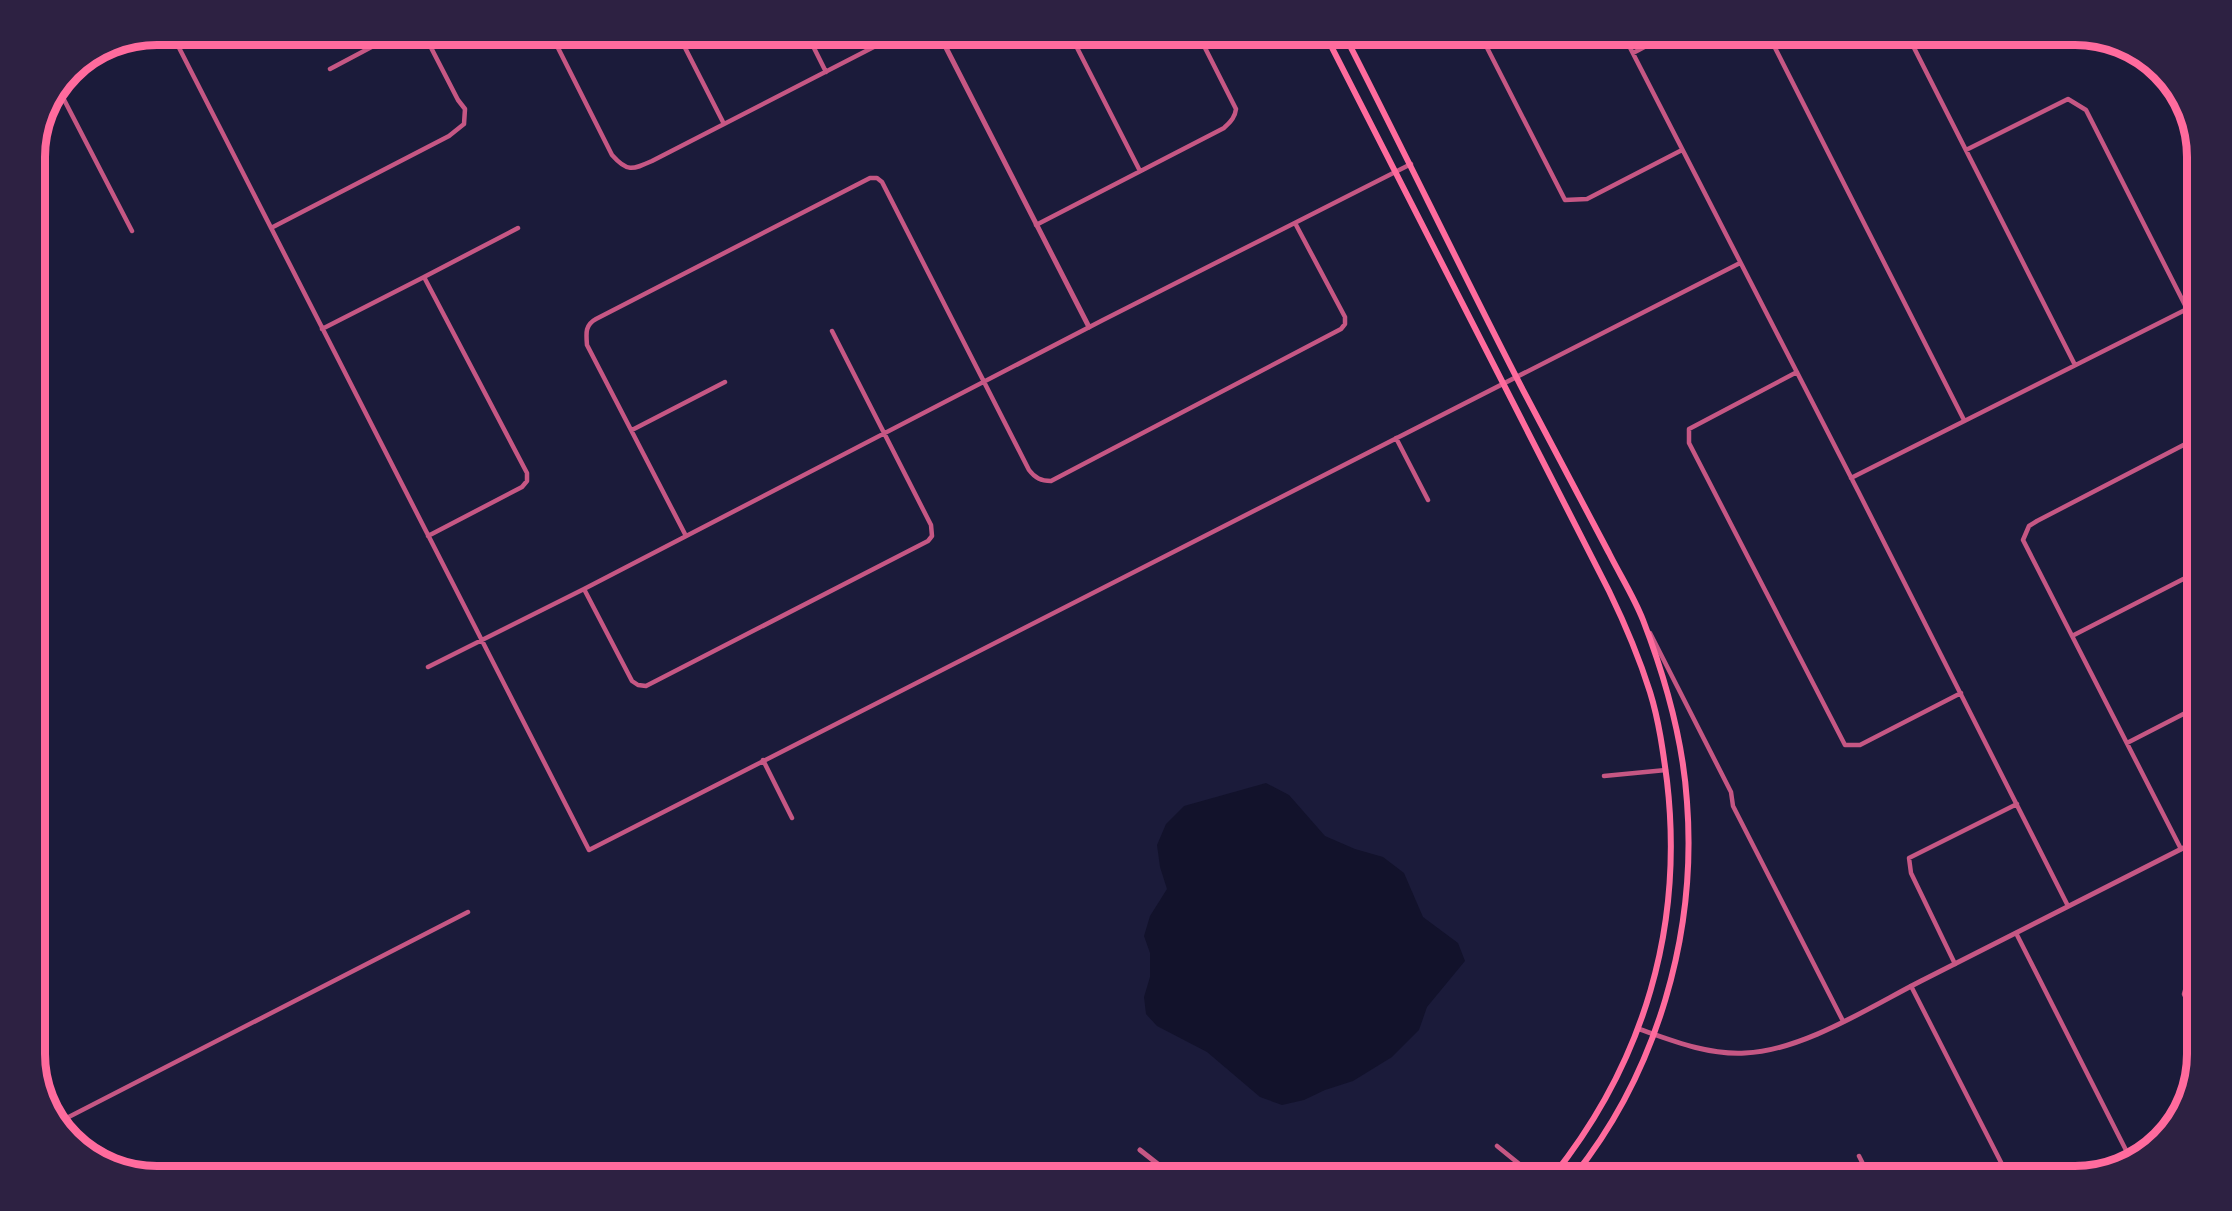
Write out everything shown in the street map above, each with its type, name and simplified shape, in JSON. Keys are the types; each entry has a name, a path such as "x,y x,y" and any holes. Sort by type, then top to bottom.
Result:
{"main road":[{"path":"1331,45 1624,622 1651,693 1659,725 1672,831 1668,900 1655,978 1639,1029 1623,1065 1592,1122 1560,1166"},
{"path":"1350,45 1517,377 1642,618 1676,725 1687,801 1689,846 1687,886 1675,963 1653,1034 1631,1089 1603,1137 1582,1166"}],"street":[{"path":"178,45 589,850 1740,263"},
{"path":"330,69 375,45"},
{"path":"271,228 449,136 464,124 465,110 430,45"},
{"path":"557,45 612,155 625,168 639,167 652,161 878,45"},
{"path":"684,45 724,124"},
{"path":"812,45 826,72"},
{"path":"945,45 1089,327"},
{"path":"1076,45 1140,171"},
{"path":"1036,225 1224,128 1236,116 1236,109 1204,45"},
{"path":"1486,45 1565,201 1587,199 1682,150"},
{"path":"1629,45 2068,906"},
{"path":"1633,53 1648,45"},
{"path":"1774,45 1964,420"},
{"path":"1913,45 2075,365"},
{"path":"63,97 132,231"},
{"path":"1851,478 2187,309 2086,110 2068,99 1966,150"},
{"path":"428,667 1411,164"},
{"path":"686,536 587,345 586,329 589,323 870,177 882,182 1029,470 1038,479 1051,481 1345,324 1345,317 1295,223"},
{"path":"322,329 518,228"},
{"path":"424,277 527,473 527,481 522,487 428,536"},
{"path":"584,589 632,681 646,686 928,541 932,531 832,331"},
{"path":"1797,372 1689,429 1689,443 1845,745 1860,745 1960,693"},
{"path":"633,430 725,382"},
{"path":"1396,438 1428,500"},
{"path":"2181,849 2023,540 2029,526 2187,443"},
{"path":"2072,636 2187,577"},
{"path":"1642,618 1731,792 1733,806 1843,1021"},
{"path":"2127,743 2187,712"},
{"path":"763,760 792,818"},
{"path":"1604,776 1666,770"},
{"path":"1955,964 1911,873 1909,858 2017,804"},
{"path":"1639,1029 1683,1045 1716,1052 1745,1053 1771,1050 1843,1021 2187,846"},
{"path":"66,1118 468,912"},
{"path":"2016,933 2127,1153"},
{"path":"2187,983 2184,994 2187,1000"},
{"path":"1911,986 2003,1166"},
{"path":"1497,1146 1522,1166"},
{"path":"1140,1150 1160,1166"},
{"path":"1859,1156 1864,1166"}],"shaded area":[{"path":"1266,783 1289,795 1325,836 1355,849 1383,857 1404,873 1423,917 1458,943 1465,961 1427,1007 1419,1030 1392,1057 1353,1081 1304,1100 1282,1105 1260,1097 1207,1052 1157,1026 1146,1014 1144,997 1150,977 1150,953 1144,936 1150,916 1167,889 1160,867 1157,845 1166,824 1184,806"}]}
